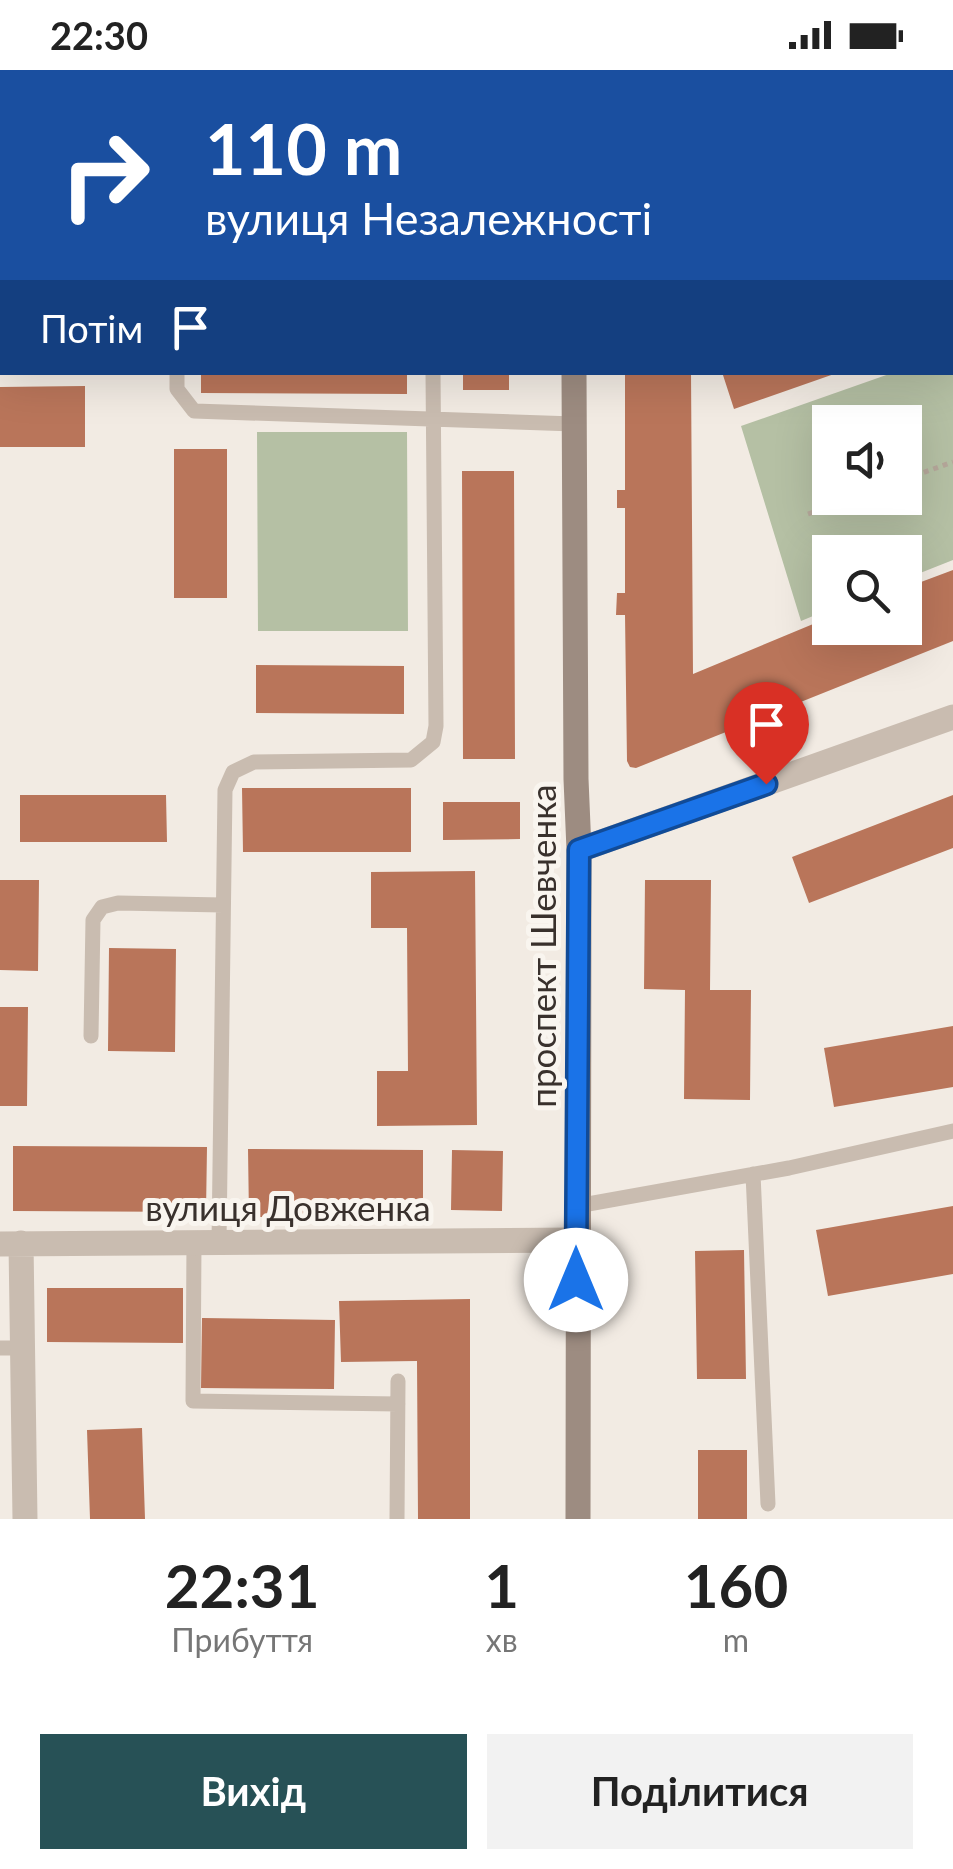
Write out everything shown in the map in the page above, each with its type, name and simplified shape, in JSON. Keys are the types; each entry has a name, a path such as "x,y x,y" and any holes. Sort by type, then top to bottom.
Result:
{"main road":[{"name":"проспект Шевченка","path":"574,375 579,850 578,1519"}],"street":[{"path":"579,850 953,717"},
{"name":"вулиця Довженка","path":"10,1244 576,1240"},
{"path":"10,1244 11,1348 24,1519"}],"lane":[{"path":"177,375 177,388 194,411 574,424"},
{"path":"398,1404 193,1401 206,1242 225,790 233,772 254,762 411,760 433,742 433,375"},
{"path":"91,1036 93,920 102,906 118,902 223,905"},
{"path":"578,1206 953,1131"},
{"path":"753,1174 768,1504"},
{"path":"398,1381 398,1519"}],"path":[{"path":"922,473 953,462"},
{"path":"808,514 812,513"}],"green space":[{"path":"886,375 953,375 953,560 922,572 922,535 812,535 812,616 801,621 741,426"},
{"path":"257,432 407,432 408,631 258,631"}],"building":[{"path":"201,375 407,375 407,394 201,393"},
{"path":"463,375 509,375 509,390 463,390"},
{"path":"625,375 691,375 693,674 812,624 812,645 922,645 922,582 953,570 953,641 636,768 630,767 625,615 616,615 617,593 625,593 625,508 617,508 617,490 625,490"},
{"path":"723,375 831,375 734,409"},
{"path":"85,386 85,447 0,447 0,387"},
{"path":"174,449 227,449 227,598 174,598"},
{"path":"462,471 514,471 515,759 463,759"},
{"path":"256,665 404,666 404,714 256,713"},
{"path":"242,788 411,788 411,852 243,852"},
{"path":"20,795 166,795 167,842 20,842"},
{"path":"953,795 953,848 809,903 792,857"},
{"path":"443,802 520,802 520,839 443,840"},
{"path":"475,871 477,1125 377,1126 377,1071 408,1071 407,928 371,928 371,872"},
{"path":"0,880 39,880 38,971 0,970"},
{"path":"645,880 711,880 710,990 751,990 750,1100 684,1099 685,990 644,989"},
{"path":"109,948 176,949 175,1052 108,1051"},
{"path":"0,1007 28,1007 27,1106 0,1106"},
{"path":"953,1026 953,1087 834,1107 824,1048"},
{"path":"13,1146 207,1147 206,1212 13,1211"},
{"path":"248,1149 423,1150 423,1217 249,1217"},
{"path":"452,1150 503,1151 502,1211 451,1210"},
{"path":"953,1206 953,1274 828,1296 816,1230"},
{"path":"744,1250 746,1379 697,1379 695,1251"},
{"path":"47,1288 183,1288 183,1343 47,1342"},
{"path":"470,1299 470,1519 418,1519 417,1361 341,1362 339,1301"},
{"path":"202,1318 335,1320 334,1389 201,1388"},
{"path":"142,1428 145,1519 90,1519 87,1430"},
{"path":"698,1450 747,1450 747,1519 698,1519"}],"route":[{"path":"576,1280 579,850 766,784"}]}
